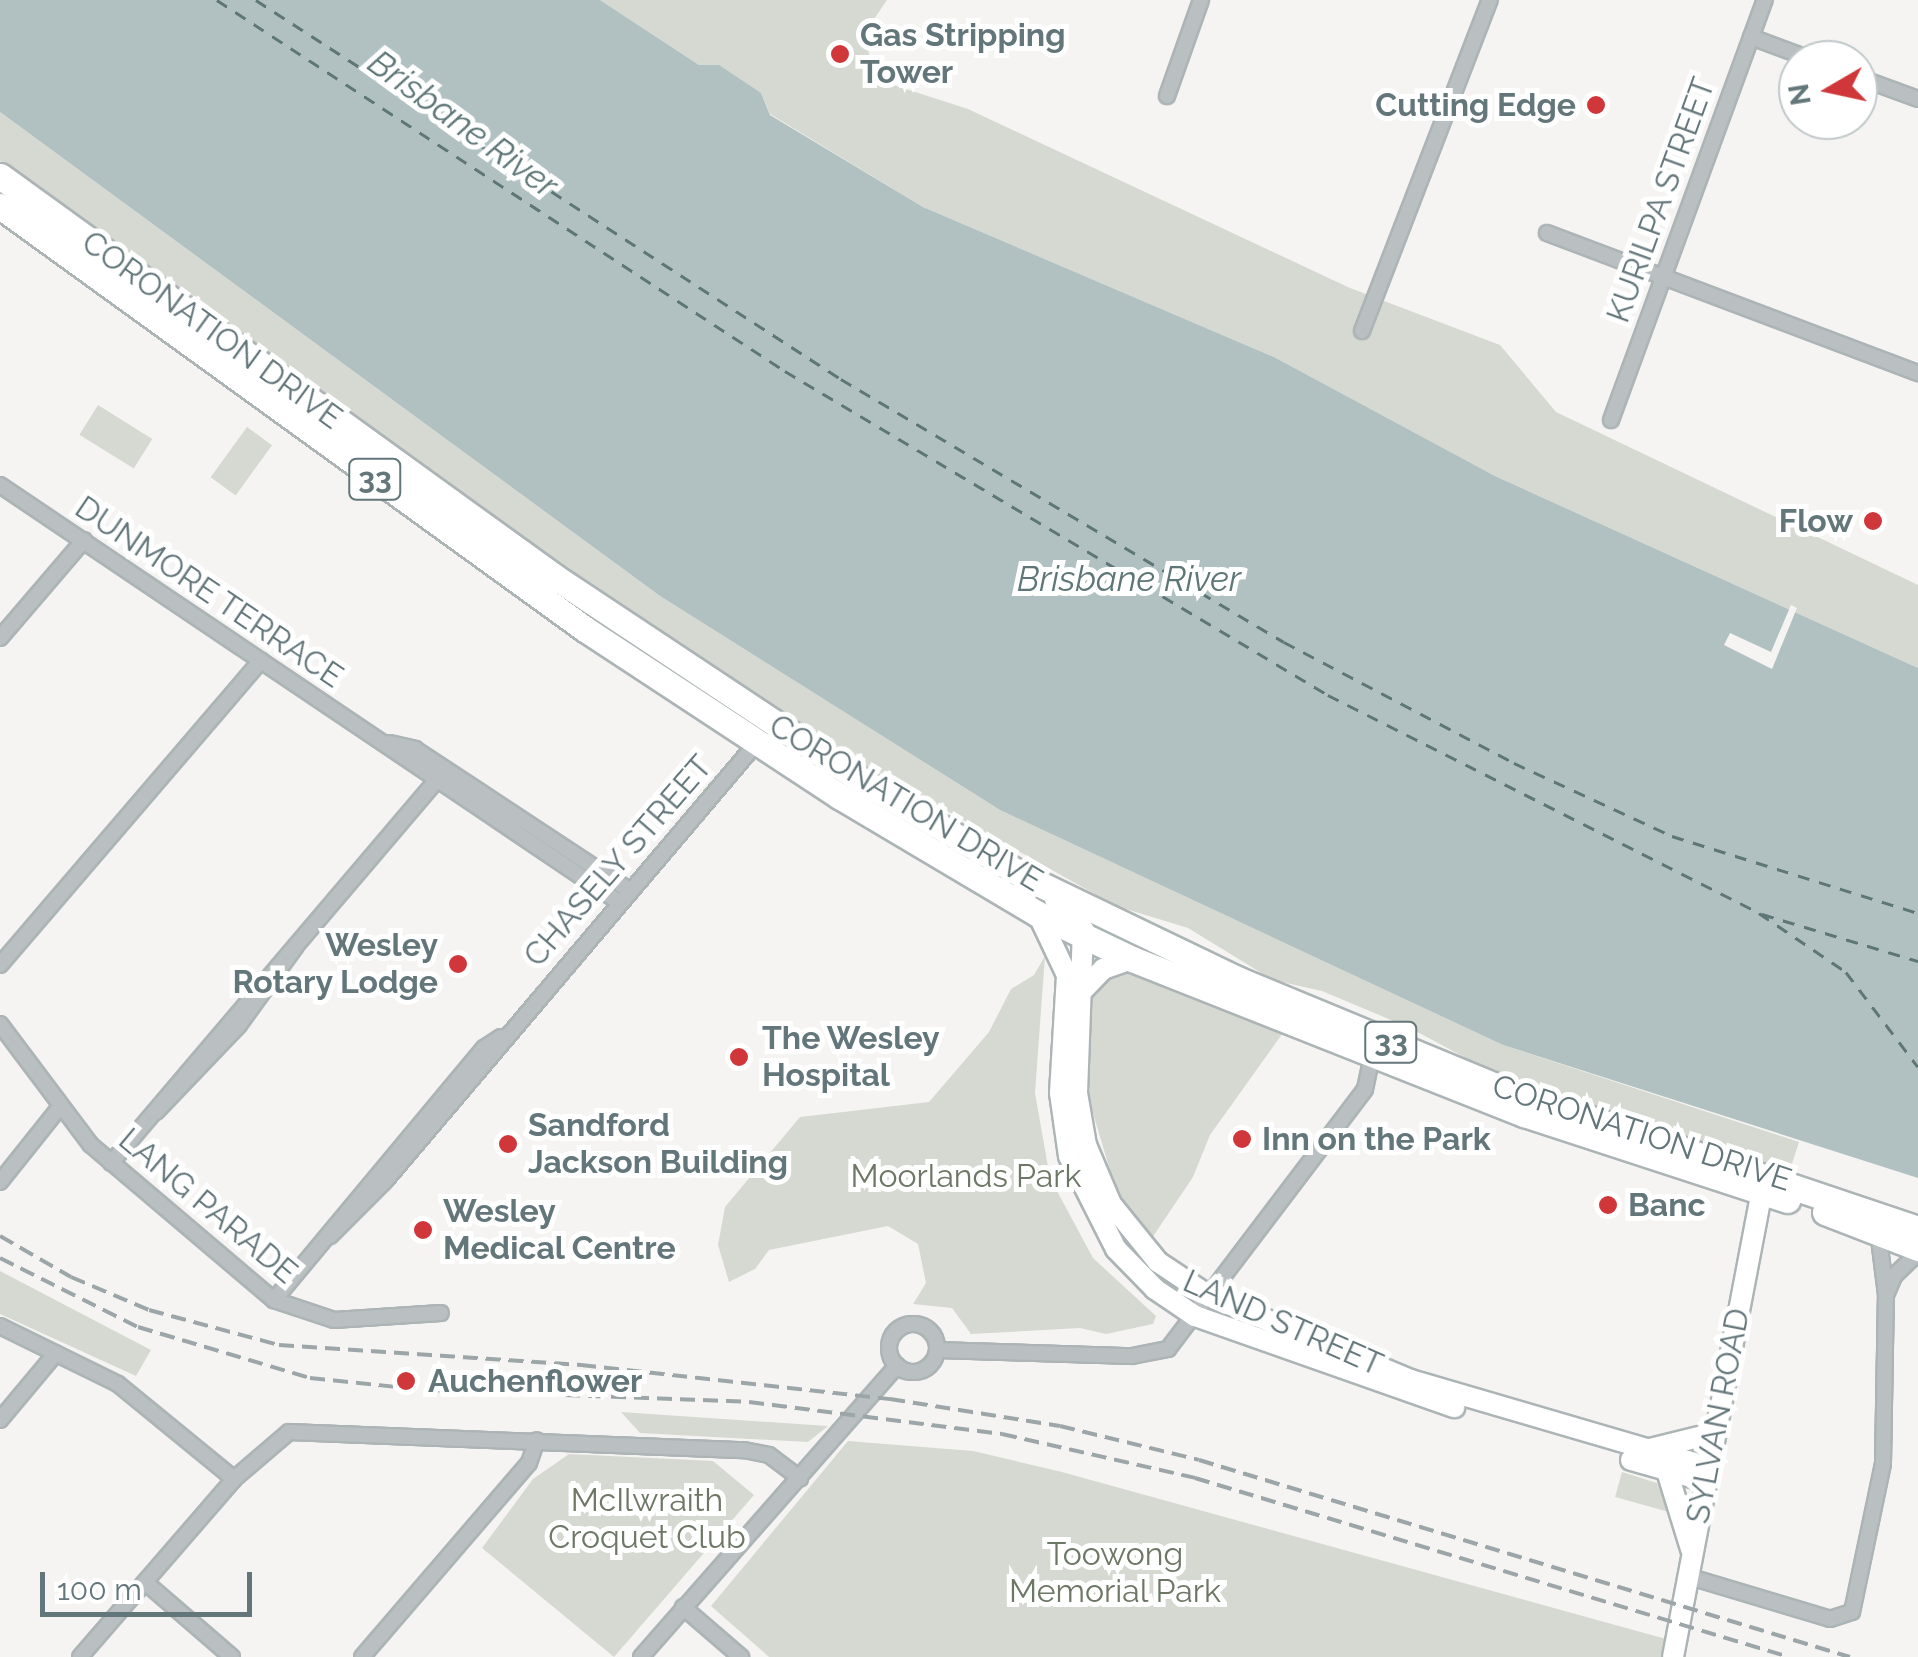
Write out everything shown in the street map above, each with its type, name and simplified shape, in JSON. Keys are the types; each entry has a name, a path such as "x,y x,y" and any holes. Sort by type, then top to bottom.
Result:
{"highway":[{"name":"CORONATION DRIVE","path":"0,176 765,733 1038,914 1132,959 1570,1132 1918,1229"},
{"name":"CORONATION DRIVE","path":"0,206 586,630 1029,880 1236,979 1491,1084 1877,1230 1918,1250"}],"main road":[{"path":"1029,880 1079,920 1084,938"},
{"name":"LAND STREET","path":"1038,914 1066,976 1060,1093 1080,1189 1133,1269 1195,1316 1409,1395 1667,1471 1707,1474"},
{"name":"LAND STREET","path":"1084,938 1079,1109 1102,1185 1146,1250 1209,1296 1412,1380 1646,1450 1707,1474"},
{"path":"1081,992 1103,969 1132,959"},
{"name":"SYLVAN ROAD","path":"1673,1657 1763,1185"},
{"path":"1646,1450 1715,1432"},
{"path":"1667,1471 1692,1551"}],"street":[{"path":"1167,96 1201,0"},
{"path":"1362,331 1490,0"},
{"name":"KURILPA STREET","path":"1611,420 1765,0"},
{"path":"1751,38 1778,48"},
{"path":"1878,84 1918,99"},
{"path":"1547,234 1918,373"},
{"name":"DUNMORE TERRACE","path":"0,485 390,743 436,781 624,896"},
{"path":"0,638 84,540"},
{"path":"0,965 261,661"},
{"name":"CHASELY STREET","path":"274,1300 484,1048 504,1035 765,733"},
{"name":"DUNMORE TERRACE","path":"390,743 415,748 624,896"},
{"path":"110,1162 238,1025 287,966 297,943 436,781"},
{"name":"LANG PARADE","path":"0,1024 59,1108 110,1162 274,1300 334,1320 441,1312"},
{"path":"937,1350 988,1356 1151,1355 1168,1348 1365,1089 1372,1055"},
{"path":"0,1182 59,1108"},
{"path":"1687,1576 1830,1619 1852,1612 1882,1474 1886,1295 1877,1230"},
{"path":"1886,1295 1894,1276 1918,1250"},
{"path":"0,1326 135,1395 234,1479"},
{"path":"897,1366 889,1346 901,1327 923,1326 937,1350"},
{"path":"897,1366 918,1372 937,1350"},
{"path":"0,1420 56,1353"},
{"path":"641,1657 897,1366"},
{"path":"80,1657 234,1479 289,1432 757,1451 800,1478"},
{"path":"362,1657 530,1462 537,1440"},
{"path":"145,1582 232,1657"},
{"path":"683,1607 742,1657"}],"green space":[{"path":"600,0 887,0 866,31 872,78 968,109 1350,288 1500,345 1556,412 1918,585 1918,668 1495,476 1274,357 923,207 770,114 761,93 699,65"},
{"path":"0,112 660,596 1000,810 1503,1045 1799,1142 1789,1173 1505,1079 1410,1028 1322,991 1273,980 1188,928 1116,906 844,753 584,584 0,161"},
{"path":"98,405 152,439 134,469 79,435"},
{"path":"247,427 272,445 236,495 211,477"},
{"name":"Moorlands Park","path":"1045,956 1035,1093 1050,1178 1093,1258 1156,1316 1153,1324 1106,1334 1080,1328 971,1334 952,1308 913,1304 926,1283 918,1244 888,1226 769,1250 755,1269 729,1282 718,1245 725,1207 800,1117 929,1102 989,1032 1011,989 1034,975"},
{"name":"Moorlands Park","path":"1124,968 1285,1030 1210,1135 1193,1177 1150,1241 1116,1190 1089,1100 1091,998 1096,983"},
{"path":"0,1271 151,1350 136,1376 0,1314"},
{"path":"621,1412 828,1426 808,1442 640,1433"},
{"name":"Toowong Memorial Park","path":"848,1441 973,1451 1062,1472 1666,1639 1662,1657 769,1657 711,1606"},
{"name":"McIlwraith Croquet Club","path":"569,1454 713,1461 754,1495 614,1657 482,1548 533,1479"},
{"path":"1622,1472 1657,1483 1669,1512 1615,1497"}],"water":[{"name":"Brisbane River","path":"0,0 600,0 699,65 719,65 761,93 770,115 923,207 1274,357 1495,476 1918,668 1918,1178 1503,1045 1000,810 660,596 0,112"}],"pier":[{"path":"1791,605 1797,608 1772,669 1724,645 1730,633 1771,652"}],"ferry route":[{"path":"217,0 785,371 1328,695 1759,913 1846,972 1918,1067"},
{"path":"256,0 841,379 1284,642 1514,763 1672,836 1918,913"},
{"path":"1762,914 1918,961"}],"railway":[{"path":"0,1236 71,1277 149,1310 279,1345 581,1365 890,1399 1060,1426 1199,1460 1850,1657"},
{"path":"0,1258 138,1327 310,1378 427,1390 749,1402 1002,1434 1195,1478 1789,1657"}],"place":[{"name":"Gas Stripping Tower","path":"840,54"},
{"name":"Cutting Edge","path":"1596,105"},
{"name":"Flow","path":"1873,521"},
{"name":"Wesley Rotary Lodge","path":"458,964"},
{"name":"The Wesley Hospital","path":"739,1057"},
{"name":"Inn on the Park","path":"1242,1139"},
{"name":"Sandford Jackson Building","path":"508,1144"},
{"name":"Banc","path":"1608,1205"},
{"name":"Wesley Medical Centre","path":"423,1230"},
{"name":"Auchenflower","path":"406,1381"}]}
